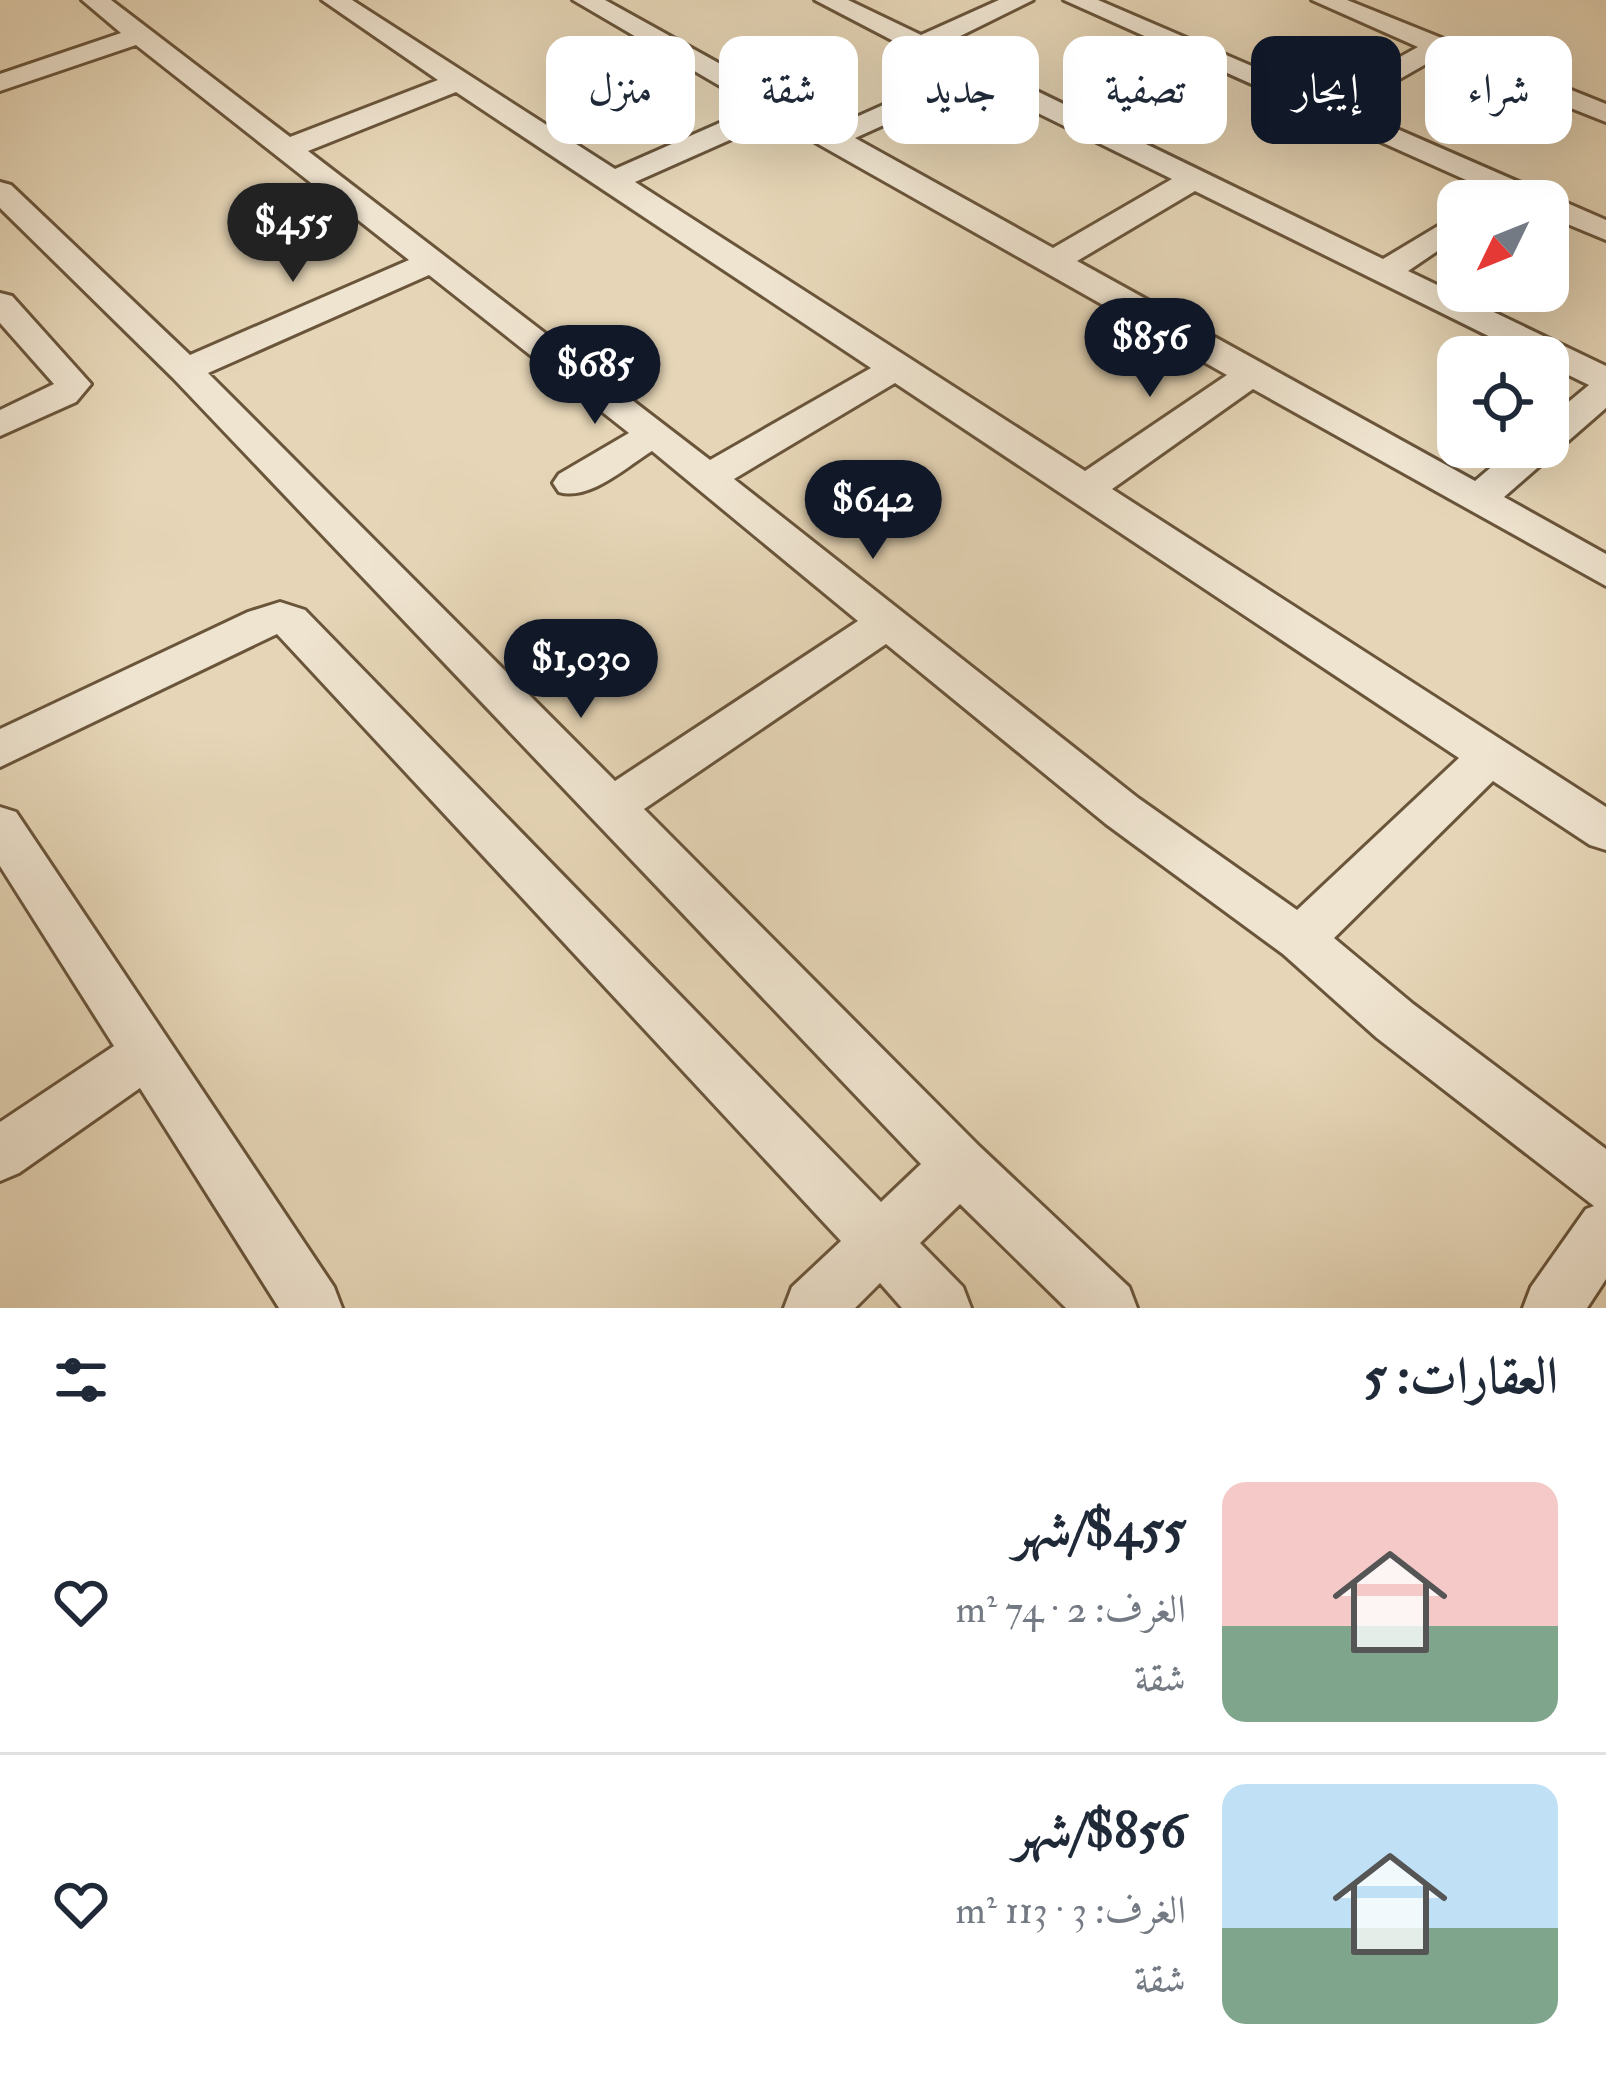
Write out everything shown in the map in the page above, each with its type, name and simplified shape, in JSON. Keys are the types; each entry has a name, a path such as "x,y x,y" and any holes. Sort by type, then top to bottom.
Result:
{"street":[{"path":"94,0 655,434 1122,811 1300,939 1396,1021 1606,1183"},
{"path":"335,0 1606,832"},
{"path":"828,0 899,36"},
{"path":"941,36 1020,0"},
{"path":"1077,0 1251,75"},
{"path":"1325,0 1425,42"},
{"path":"608,4 719,74"},
{"path":"0,83 140,35"},
{"path":"284,150 459,81"},
{"path":"1572,101 1606,114"},
{"path":"1039,105 1386,271 1606,384 1569,418"},
{"path":"613,181 719,135"},
{"path":"1401,143 1478,180"},
{"path":"839,144 1056,260 1606,572"},
{"path":"1056,260 1192,180"},
{"path":"9,211 185,370 960,1166 1108,1308"},
{"path":"1569,214 1606,231"},
{"path":"1386,271 1437,237"},
{"path":"185,370 429,263"},
{"path":"0,303 74,384 64,394 0,424"},
{"path":"709,477 896,368"},
{"path":"1086,489 1255,372"},
{"path":"572,483 655,434"},
{"path":"1478,499 1514,468"},
{"path":"0,749 263,623 280,616 290,621 627,970 941,1308"},
{"path":"610,808 887,622"},
{"path":"1300,939 1489,758"},
{"path":"0,826 313,1308"},
{"path":"0,1154 147,1053"},
{"path":"813,1308 960,1166"},
{"path":"1552,1308 1606,1229"}]}
